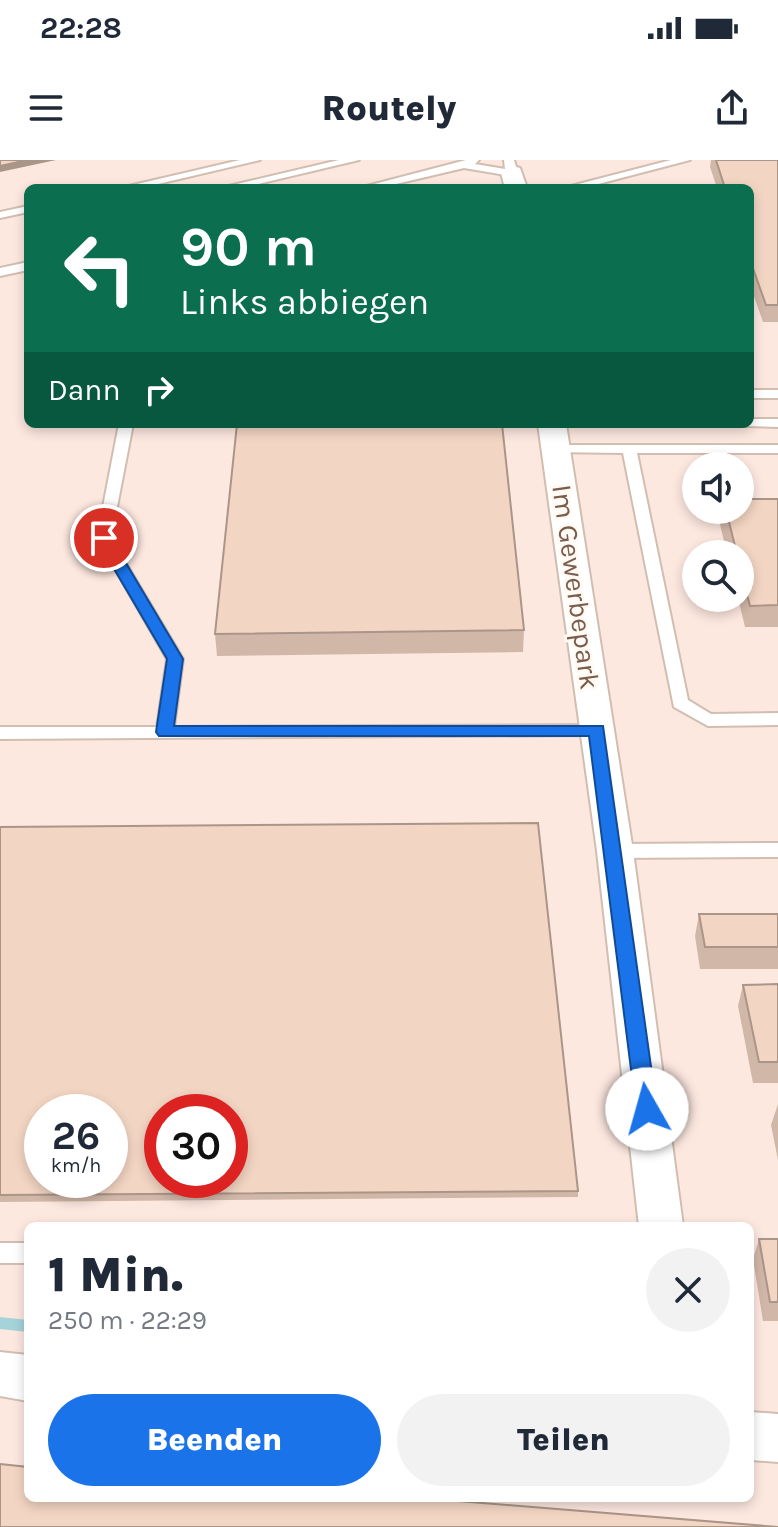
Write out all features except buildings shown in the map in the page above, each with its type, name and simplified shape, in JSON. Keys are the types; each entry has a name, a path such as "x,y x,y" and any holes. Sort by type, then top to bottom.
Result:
{"street":[{"name":"Im Gewerbepark","path":"554,436 615,851 661,1222"},
{"path":"0,1374 24,1377"},
{"path":"754,1436 778,1438"}],"lane":[{"path":"144,184 255,160"},
{"path":"244,184 354,160"},
{"path":"586,184 685,160"},
{"path":"382,184 469,163 512,174"},
{"path":"0,215 24,210"},
{"path":"0,272 24,267"},
{"path":"754,394 778,394"},
{"path":"754,423 778,423"},
{"path":"125,428 104,538 175,659 165,732"},
{"path":"554,436 629,449 778,449"},
{"path":"629,449 680,703 708,720 778,719"},
{"path":"0,733 597,731"},
{"path":"615,851 778,850"},
{"path":"0,1253 24,1253"}],"shaded area":[{"path":"0,160 778,160 778,1527 0,1527"}],"waterway":[{"path":"0,1323 24,1326"}],"route":[{"path":"104,538 175,659 165,732 597,731 647,1109"}]}
